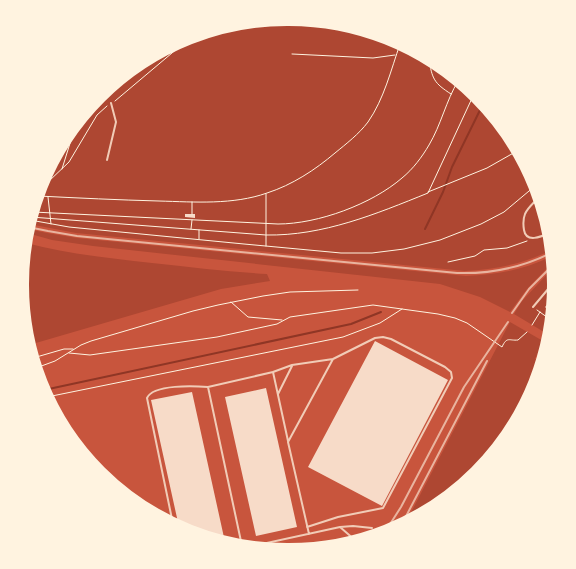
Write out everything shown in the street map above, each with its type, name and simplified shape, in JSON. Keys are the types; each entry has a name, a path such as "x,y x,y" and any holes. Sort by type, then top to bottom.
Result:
{"lane":[{"path":"107,160 116,122 111,103"},
{"path":"534,203 528,209 523,218 524,232 526,235 533,238 543,236"},
{"path":"533,307 548,290"},
{"path":"171,516 147,398 148,394 169,388 208,386 273,372 292,365 333,359 374,338 383,337 391,339 452,372 452,378 383,508 338,517 307,527"},
{"path":"288,442 333,359"},
{"path":"278,395 292,365"},
{"path":"273,372 309,534"},
{"path":"208,386 241,540"},
{"path":"268,543 340,527 353,526 372,528"},
{"path":"340,527 350,536"}],"path":[{"path":"44,196 192,202 232,201 266,194 295,181 323,164 362,130 380,98 398,50"},
{"path":"50,180 69,162 97,115 172,52"},
{"path":"292,54 373,58 396,55"},
{"path":"431,68 433,78 436,83 451,94"},
{"path":"38,212 266,224 296,223 320,218 361,203 386,190 403,178 422,157 436,132 455,86"},
{"path":"428,193 471,101"},
{"path":"62,169 70,143"},
{"path":"37,218 266,235 300,234 323,230 390,208 487,168 512,154"},
{"path":"36,221 199,240 340,253 372,253 404,249 440,240 481,224 504,212 530,190"},
{"path":"266,194 266,246"},
{"path":"48,196 51,224"},
{"path":"192,202 192,214"},
{"path":"192,220 192,229"},
{"path":"199,230 199,240"},
{"path":"448,262 474,256 484,250 507,248 522,244 533,238"},
{"path":"41,366 55,361 91,341 129,329 230,302 290,292 358,290"},
{"path":"230,302 248,317 283,321"},
{"path":"69,353 90,355 217,337 259,329 277,324 290,317 372,305 438,314 455,318 466,323 502,347 505,340 518,340 527,332"},
{"path":"533,307 545,316"},
{"path":"53,396 343,337 380,323 402,309"},
{"path":"532,325 540,312"},
{"path":"38,356 64,349 75,349"}],"shaded area":[{"path":"288,25 322,27 371,39 418,60 459,89 483,113 504,140 521,170 539,217 545,253 510,265 465,271 76,233 35,225 37,217 48,185 72,140 93,113 117,89 158,60 205,39 254,27"},
{"path":"34,230 77,238 466,276 510,271 546,259 547,268 527,289 510,312 480,297 440,284 93,246 52,240 33,235"},
{"path":"32,244 73,253 104,257 267,274 270,281 221,289 35,343 28,284"},
{"path":"547,274 547,301 543,332 514,314 522,301"},
{"path":"510,322 542,340 528,384 504,429 483,456 459,480 432,500 411,513"}],"building":[{"path":"185,214 195,214 195,218 185,217"},
{"path":"375,341 448,380 382,506 308,467"},
{"path":"266,388 297,527 256,536 225,397"},
{"path":"192,392 224,536 177,519 151,400"}],"waterway":[{"path":"425,229 443,192 452,167 480,110"},
{"path":"50,389 351,324 381,312"}],"railway":[{"path":"34,228 77,236 457,273 505,269 528,263 546,255"},
{"path":"512,313 529,289 547,271"},
{"path":"391,522 401,507 464,387 508,322"},
{"path":"407,515 487,361"}]}
